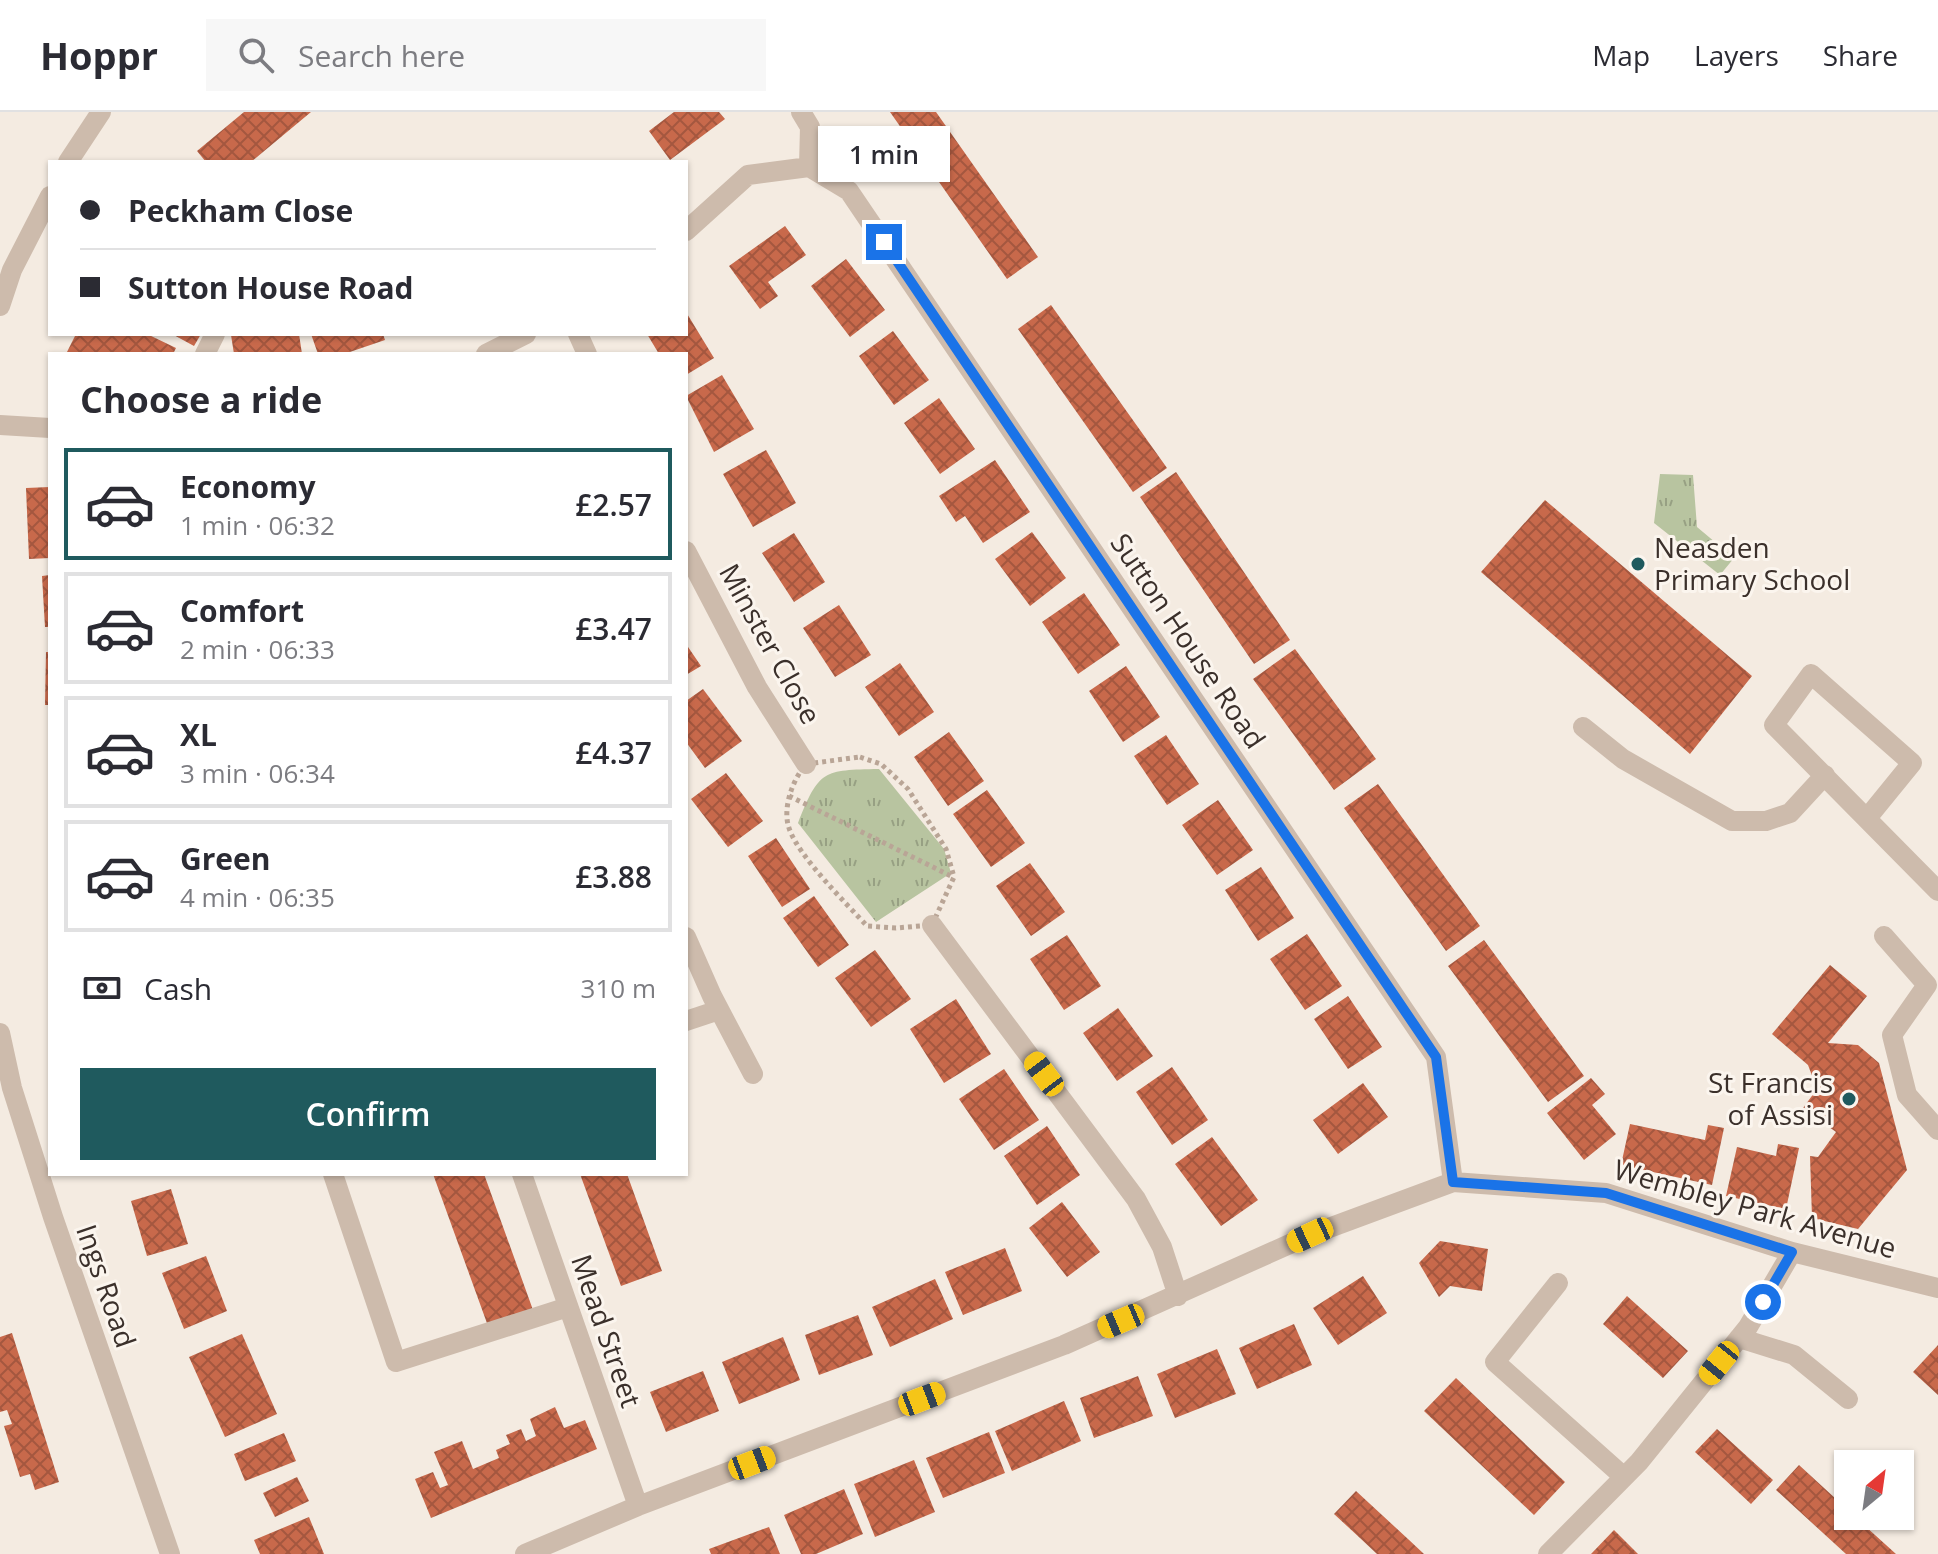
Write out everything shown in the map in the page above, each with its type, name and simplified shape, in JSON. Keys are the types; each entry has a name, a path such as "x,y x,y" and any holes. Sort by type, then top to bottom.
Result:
{"street":[{"path":"69,160 101,112"},
{"path":"688,229 748,175 809,167 810,127 801,112"},
{"name":"Sutton House Road","path":"809,167 849,191 1436,1057 1453,1182"},
{"path":"0,306 12,270 48,200"},
{"path":"490,352 522,336"},
{"path":"0,425 48,428"},
{"name":"Minster Close","path":"688,555 757,687 806,764"},
{"path":"1868,817 1912,763 1811,674 1774,725 1938,891"},
{"path":"1583,727 1623,759 1732,821 1766,821 1790,813 1825,775"},
{"path":"932,925 1136,1199 1162,1247 1178,1296"},
{"path":"1884,936 1927,985 1892,1035 1907,1095 1938,1130"},
{"path":"688,941 753,1074"},
{"path":"688,1020 719,1010"},
{"name":"Ings Road","path":"0,1033 12,1088 53,1217 170,1554"},
{"path":"334,1176 396,1362 568,1307"},
{"name":"Mead Street","path":"523,1176 638,1506"},
{"name":"Wembley Park Avenue","path":"525,1554 638,1506 1064,1345 1310,1235 1453,1182 1606,1193 1792,1252 1938,1288"},
{"path":"1548,1554 1624,1477 1739,1338 1792,1252"},
{"path":"1558,1283 1495,1362 1624,1477"},
{"path":"1739,1338 1794,1355 1848,1399"}],"path":[{"path":"860,757 881,764 908,789 946,849 954,877 932,925 896,928 867,926 825,882 789,828 789,796 806,764 860,757"},
{"path":"789,796 954,877"}],"green space":[{"path":"1660,474 1693,475 1697,527 1734,558 1720,575 1654,523"},
{"path":"879,769 944,849 951,873 876,922 798,823 812,792 825,776 846,770"}],"building":[{"path":"244,112 311,112 253,160 204,160 197,151"},
{"path":"674,112 719,112 725,119 670,160 649,131"},
{"path":"890,112 936,112 1038,257 1007,279"},
{"path":"785,226 806,255 768,282 778,296 760,309 729,266"},
{"path":"846,259 885,310 850,337 811,286"},
{"path":"1051,305 1167,468 1133,492 1018,329"},
{"path":"688,315 714,358 688,374 688,352 658,352 648,336 688,336"},
{"path":"893,331 929,380 894,405 859,356"},
{"path":"75,336 151,336 176,348 174,352 67,352"},
{"path":"176,336 200,336 194,346"},
{"path":"231,336 299,336 302,352 234,352"},
{"path":"312,336 384,336 385,340 350,352 317,352"},
{"path":"722,375 754,429 714,452 688,395"},
{"path":"939,398 975,449 940,474 904,423"},
{"path":"766,450 796,503 753,527 723,474"},
{"path":"995,460 1030,512 983,543 965,516 956,522 939,496"},
{"path":"1176,472 1290,640 1254,664 1140,497"},
{"path":"48,487 48,558 29,559 26,488"},
{"path":"1545,500 1752,676 1690,754 1481,572"},
{"path":"1032,532 1066,578 1030,606 995,559"},
{"path":"794,533 825,582 794,602 762,553"},
{"path":"48,575 48,627 45,627 42,576"},
{"path":"1084,593 1120,645 1078,674 1042,622"},
{"path":"839,605 871,655 835,677 803,628"},
{"path":"688,647 701,666 688,674"},
{"path":"1295,649 1376,759 1334,790 1253,679"},
{"path":"46,652 48,652 48,705 45,705"},
{"path":"900,663 934,712 899,736 865,687"},
{"path":"1126,666 1160,717 1123,742 1089,691"},
{"path":"703,689 742,741 705,768 688,745 688,700"},
{"path":"949,732 984,781 948,806 914,757"},
{"path":"1166,735 1199,784 1167,805 1134,756"},
{"path":"726,773 763,821 728,847 691,799"},
{"path":"1378,784 1480,926 1446,951 1344,808"},
{"path":"987,790 1025,843 991,867 953,814"},
{"path":"1218,800 1253,850 1217,875 1182,825"},
{"path":"776,838 810,889 782,907 748,856"},
{"path":"1030,863 1065,912 1031,936 996,886"},
{"path":"1261,867 1294,918 1258,941 1225,890"},
{"path":"814,896 849,945 818,967 783,918"},
{"path":"1307,934 1342,986 1305,1010 1270,959"},
{"path":"1067,935 1101,986 1064,1010 1030,959"},
{"path":"1484,940 1584,1076 1548,1102 1448,966"},
{"path":"875,950 911,999 871,1027 835,978"},
{"name":"St Francis of Assisi","path":"1830,965 1867,996 1828,1043 1858,1045 1879,1063 1907,1170 1858,1229 1812,1218 1810,1156 1818,1157 1836,1132 1803,1108 1817,1089 1808,1065 1772,1034"},
{"path":"1348,996 1382,1047 1348,1069 1314,1019"},
{"path":"956,999 991,1054 944,1083 910,1029"},
{"path":"1118,1008 1153,1056 1117,1081 1083,1033"},
{"path":"1172,1067 1208,1120 1172,1145 1136,1092"},
{"path":"1004,1069 1039,1120 994,1150 959,1099"},
{"path":"1591,1078 1605,1094 1592,1105 1616,1134 1584,1160 1547,1113"},
{"path":"1363,1083 1388,1117 1338,1154 1313,1120"},
{"path":"1630,1124 1705,1140 1708,1125 1724,1128 1712,1185 1621,1165"},
{"path":"1047,1126 1080,1175 1037,1205 1004,1156"},
{"path":"1212,1137 1258,1200 1221,1226 1175,1164"},
{"path":"1778,1144 1799,1148 1786,1209 1726,1196 1737,1147 1776,1156"},
{"path":"434,1176 485,1176 533,1310 488,1326"},
{"path":"581,1176 628,1176 662,1271 621,1286"},
{"path":"171,1189 188,1244 147,1256 131,1201"},
{"path":"1062,1202 1100,1252 1067,1277 1029,1228"},
{"path":"1440,1241 1488,1249 1482,1291 1450,1286 1439,1297 1419,1263"},
{"path":"1005,1248 1022,1291 963,1315 945,1272"},
{"path":"206,1256 227,1311 184,1329 162,1273"},
{"path":"1363,1276 1387,1313 1338,1345 1313,1308"},
{"path":"935,1279 953,1319 890,1347 872,1307"},
{"path":"1627,1296 1688,1351 1663,1378 1603,1324"},
{"path":"858,1315 873,1355 819,1375 805,1335"},
{"path":"1294,1324 1312,1365 1257,1389 1239,1348"},
{"path":"12,1333 59,1482 35,1490 30,1474 20,1477 4,1426 12,1424 7,1410 0,1412 0,1337"},
{"path":"242,1334 277,1414 225,1437 189,1357"},
{"path":"783,1337 800,1380 739,1404 722,1362"},
{"path":"1938,1345 1938,1395 1913,1372"},
{"path":"1217,1349 1236,1394 1175,1418 1157,1374"},
{"path":"703,1371 719,1411 666,1432 650,1392"},
{"path":"1138,1376 1153,1416 1094,1438 1080,1398"},
{"path":"1456,1378 1565,1482 1534,1515 1424,1411"},
{"path":"1064,1401 1081,1441 1012,1471 995,1431"},
{"path":"555,1407 564,1428 585,1420 597,1449 431,1518 415,1479 433,1472 440,1488 448,1485 434,1452 462,1441 473,1469 499,1458 496,1450 510,1444 506,1435 521,1429 526,1441 536,1436 530,1419"},
{"path":"1717,1429 1773,1480 1751,1504 1695,1452"},
{"path":"989,1432 1005,1473 943,1498 926,1458"},
{"path":"284,1433 296,1461 245,1481 234,1454"},
{"path":"914,1460 935,1512 875,1537 854,1484"},
{"path":"1799,1465 1834,1497 1834,1530 1869,1530 1896,1554 1846,1554 1776,1490"},
{"path":"297,1477 309,1501 275,1517 263,1493"},
{"path":"844,1489 863,1534 816,1554 801,1554 784,1515"},
{"path":"1356,1491 1424,1554 1377,1554 1334,1514"},
{"path":"309,1517 324,1554 260,1554 254,1540"},
{"path":"769,1527 780,1554 711,1554 709,1549"},
{"path":"1614,1530 1638,1554 1591,1554"}],"place":[{"name":"Neasden Primary School","path":"1638,564"},
{"name":"St Francis of Assisi","path":"1849,1099"}],"route":[{"path":"884,242 1436,1057 1453,1182 1606,1193 1792,1252 1763,1302"}]}
